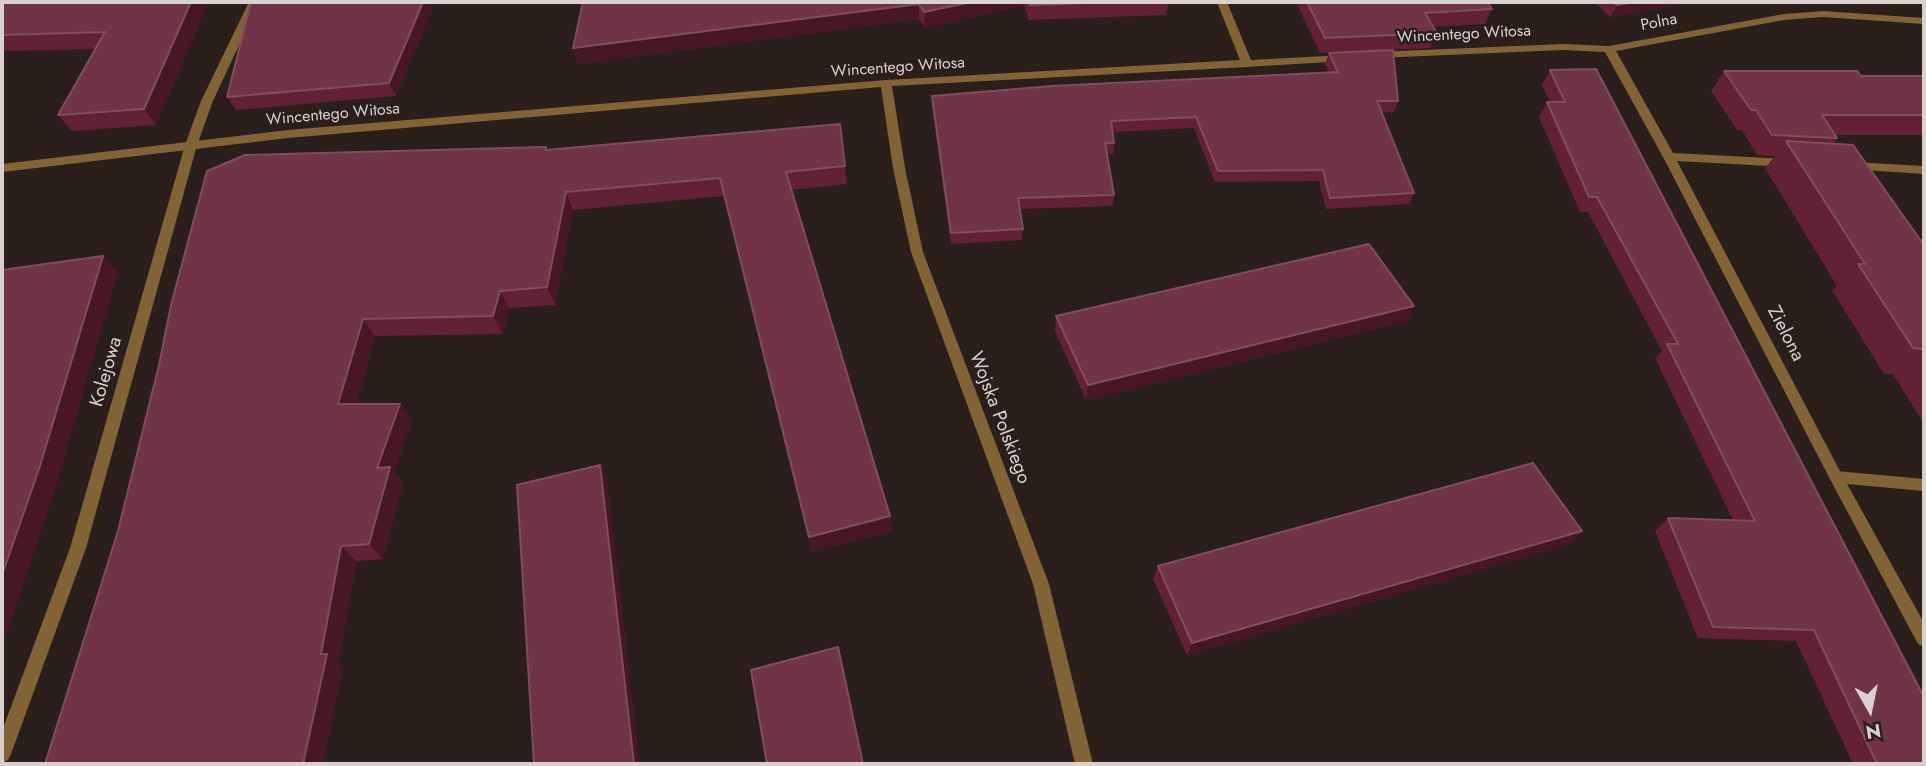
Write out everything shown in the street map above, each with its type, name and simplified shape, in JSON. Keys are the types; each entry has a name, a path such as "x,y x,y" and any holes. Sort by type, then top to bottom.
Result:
{"street":[{"name":"Kolejowa","path":"2,754 78,548 191,145 207,101 254,2"},
{"path":"1222,2 1247,64"},
{"path":"1813,2 1822,14"},
{"name":"Polna","path":"1609,49 1773,19 1822,14 1924,21"},
{"name":"Wincentego Witosa","path":"2,168 288,134 886,83 1563,47 1609,49"},
{"name":"Zielona","path":"1609,49 1924,639"},
{"name":"Wojska Polskiego","path":"886,83 899,168 917,252 1041,584 1084,764"},
{"path":"1669,157 1803,164"},
{"path":"1844,166 1924,170"},
{"path":"1836,477 1924,485"}],"building":[{"path":"2,2 191,2 144,109 58,115 105,32 2,35"},
{"path":"251,2 423,2 389,83 227,97"},
{"path":"583,2 972,2 924,12 919,4 573,48"},
{"path":"1029,2 1119,2 1030,5"},
{"path":"1307,2 1487,2 1492,9 1425,13 1437,33 1325,38"},
{"path":"1613,2 1634,2 1617,5"},
{"path":"1393,50 1398,101 1377,101 1414,193 1330,198 1323,170 1218,171 1196,117 1111,121 1114,143 1105,143 1114,195 1018,198 1023,229 951,233 932,96 1052,86 1338,72 1329,53"},
{"path":"1596,69 1924,697 1924,764 1877,764 1814,630 1713,627 1668,518 1755,521 1667,344 1678,344 1597,197 1589,197 1547,102 1565,102 1550,70"},
{"path":"1724,71 1857,71 1861,76 1924,76 1924,115 1822,115 1837,138 1772,135 1756,110 1751,110"},
{"path":"840,124 845,166 786,172 890,516 809,537 720,178 566,192 547,287 500,291 493,316 363,319 338,404 400,404 377,468 390,467 369,544 341,546 321,654 327,654 303,764 45,764 118,531 171,305 207,171 245,155 546,147 546,150"},
{"path":"1786,141 1853,145 1924,245 1924,352 1922,349 1913,348 1858,264 1865,264"},
{"path":"1369,244 1414,306 1088,385 1056,316"},
{"path":"103,256 39,469 2,575 2,270"},
{"path":"1533,463 1582,531 1192,643 1158,566"},
{"path":"600,465 634,764 534,764 517,485"},
{"path":"838,647 863,764 767,764 751,670"}]}
